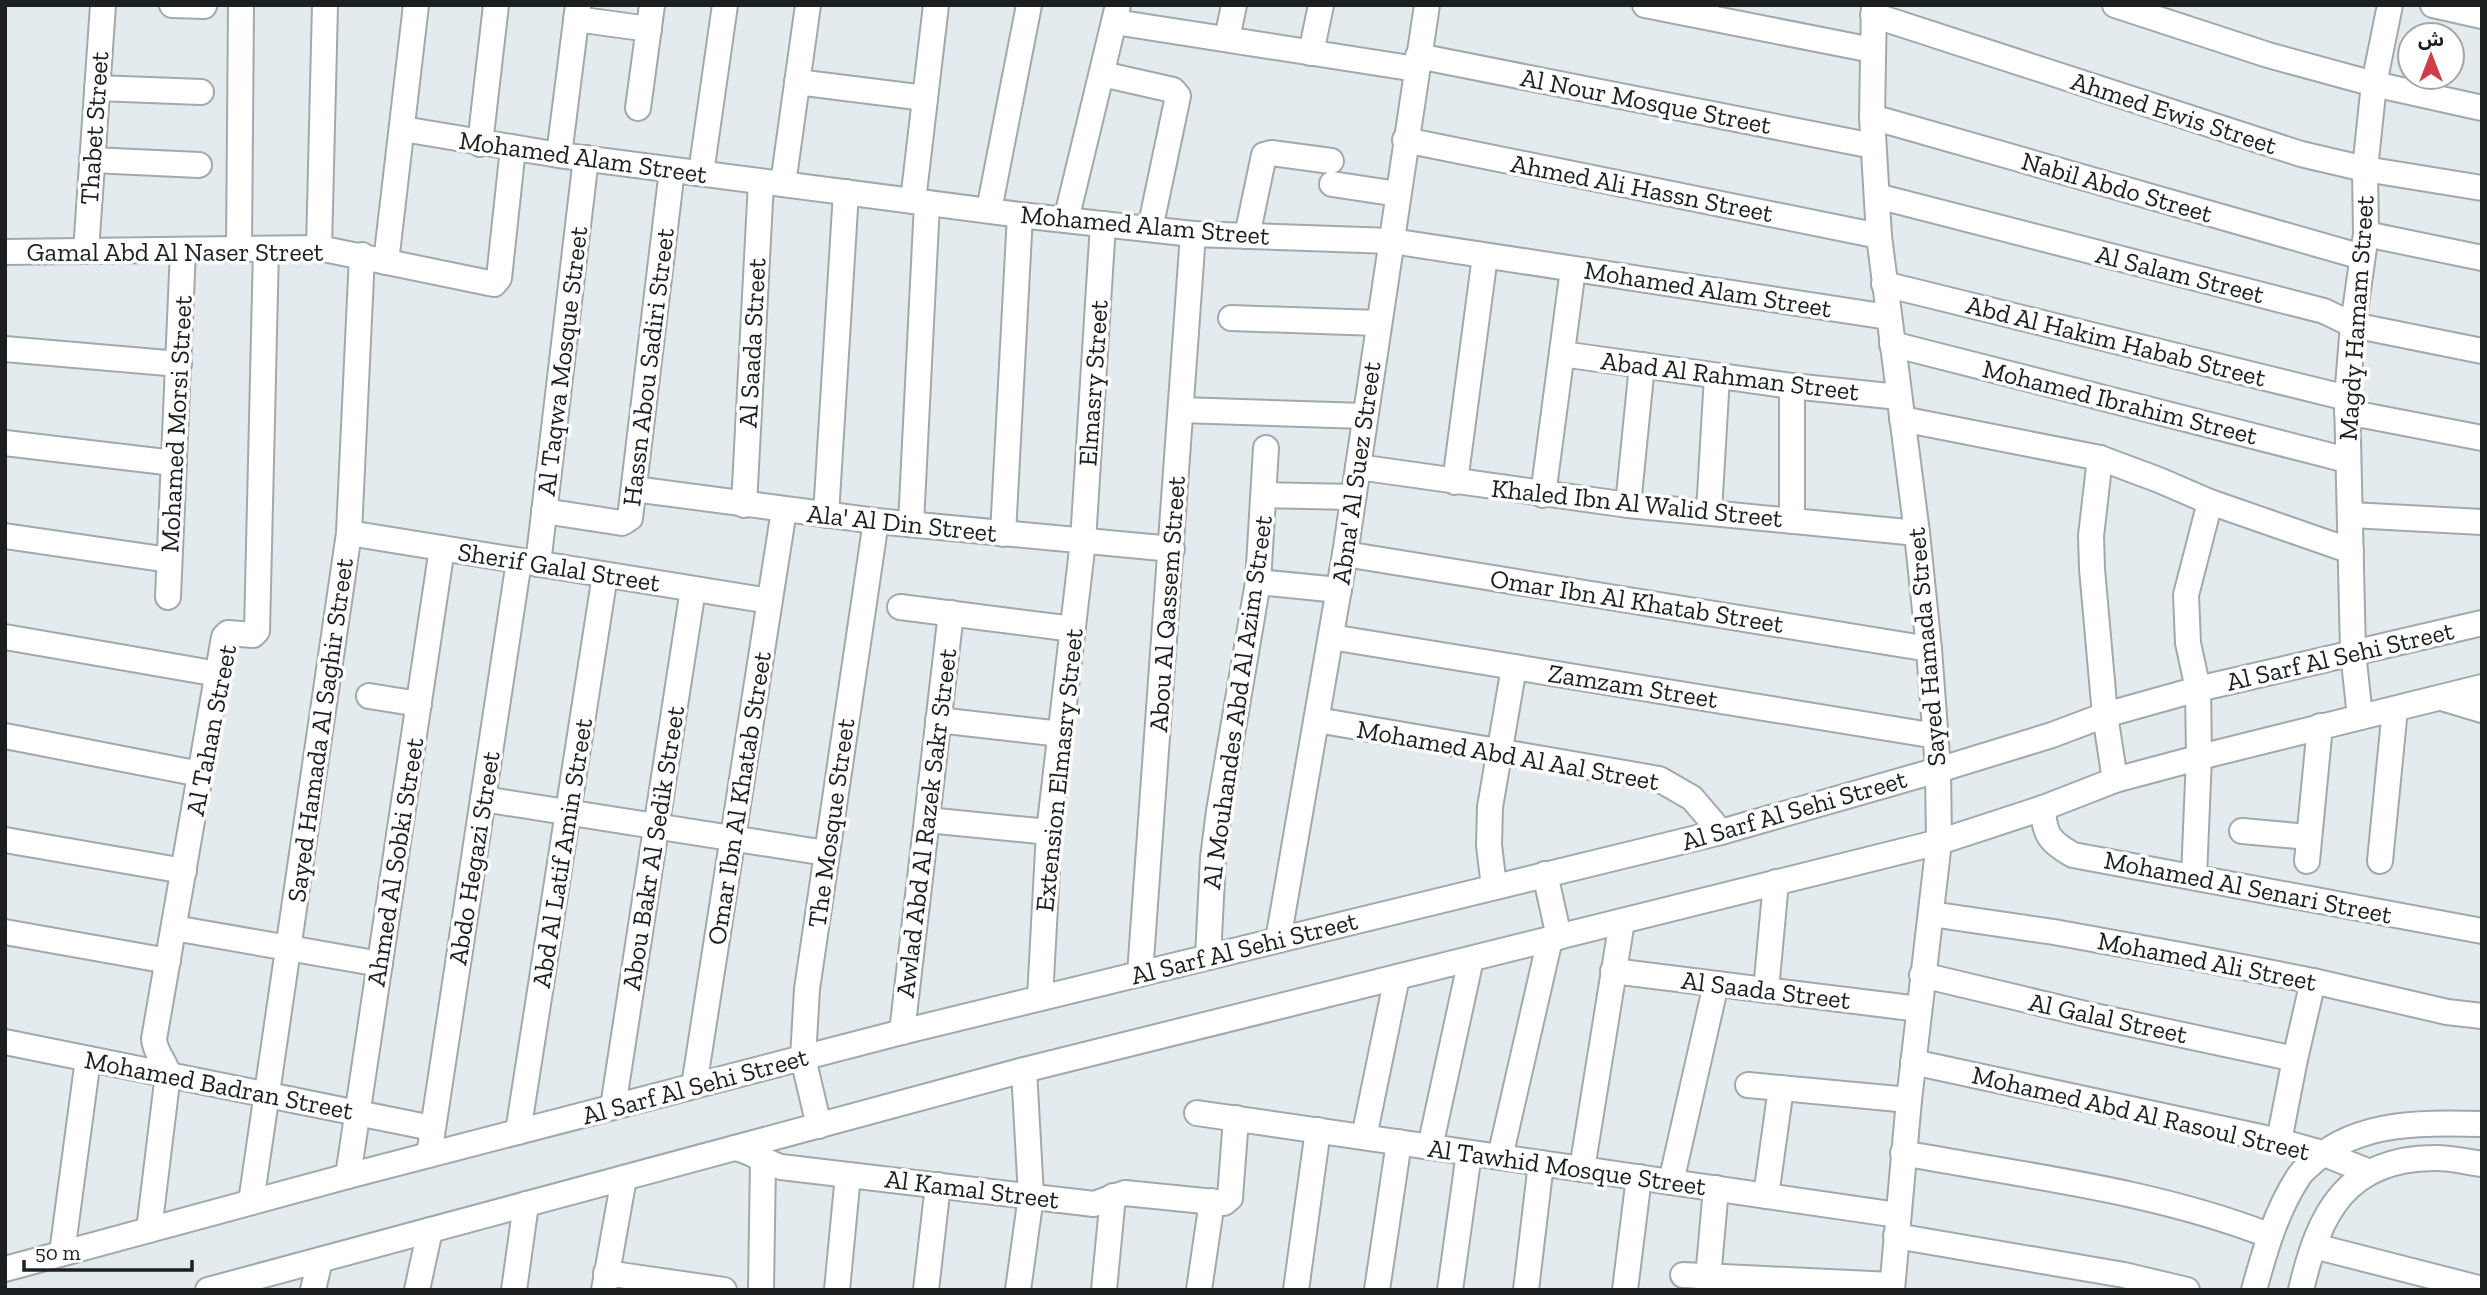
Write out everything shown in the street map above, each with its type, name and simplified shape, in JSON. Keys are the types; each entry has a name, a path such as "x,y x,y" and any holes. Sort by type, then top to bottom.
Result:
{"street":[{"name":"Thabet Street","path":"86,251 103,5"},
{"path":"172,5 204,6"},
{"path":"239,249 241,5"},
{"path":"319,248 325,5"},
{"path":"386,262 416,5"},
{"path":"480,144 496,5"},
{"path":"701,173 725,5"},
{"name":"Al Saada Street","path":"744,505 772,183 797,82 808,5"},
{"path":"911,524 920,202 925,98 935,5"},
{"path":"989,210 1030,5"},
{"path":"1227,39 1234,5"},
{"path":"1311,53 1321,5"},
{"name":"Abna' Al Suez Street","path":"1278,940 1345,554 1427,5"},
{"path":"1645,5 1872,50"},
{"path":"2115,5 2269,55 2374,84 2482,108"},
{"name":"Magdy Hamam Street","path":"2360,717 2353,652 2347,405 2353,325 2364,245 2365,169 2374,84 2390,5"},
{"path":"2433,5 2482,16"},
{"name":"Sayed Hamada Street","path":"1873,10 1872,117 1879,236 1917,533 1938,770 1939,842 1903,1153 1892,1287"},
{"name":"Ahmed Ewis Street","path":"1873,10 2301,154 2365,169 2482,188"},
{"path":"559,155 577,12 651,17 638,108"},
{"path":"1066,220 1116,14"},
{"name":"Al Nour Mosque Street","path":"1116,14 1227,39 1311,53 1417,62 1874,146"},
{"path":"1102,74 1172,90 1178,96 1150,229"},
{"path":"797,82 925,98"},
{"path":"97,89 201,92"},
{"name":"Nabil Abdo Street","path":"1872,117 2364,245 2482,258"},
{"name":"Mohamed Alam Street","path":"403,130 559,155 1020,215 1193,234 1392,242 1888,317"},
{"name":"Ahmed Ali Hassn Street","path":"1405,140 1879,236"},
{"name":"Gamal Abd Al Naser Street","path":"5,252 319,248 496,283 499,278 513,148"},
{"path":"1247,236 1264,155 1270,153 1398,194"},
{"name":"Al Taqwa Mosque Street","path":"529,562 544,511 586,158"},
{"path":"92,160 199,165"},
{"name":"Hassn Abou Sadiri Street","path":"544,511 624,523 630,518 672,170"},
{"path":"826,515 846,192"},
{"name":"Al Salam Street","path":"1877,196 2324,311 2353,325 2482,351"},
{"path":"1003,534 1020,215"},
{"name":"Elmasry Street","path":"1083,541 1103,224"},
{"name":"Abou Al Qassem Street","path":"1140,974 1193,234"},
{"name":"Al Tahan Street","path":"149,1230 168,1074 156,1051 154,1039 218,674 225,636 228,633 253,635 257,631 267,249"},
{"name":"Mohamed Morsi Street","path":"167,597 180,364 183,250"},
{"name":"Sayed Hamada Al Saghir Street","path":"251,1202 349,533 362,255"},
{"path":"1455,482 1485,256"},
{"path":"1543,495 1573,269"},
{"name":"Abd Al Hakim Habab Street","path":"1884,284 2482,438"},
{"path":"1231,318 1378,323"},
{"name":"Mohamed Ibrahim Street","path":"1892,344 2347,460"},
{"path":"5,349 180,364"},
{"name":"Abad Al Rahman Street","path":"1562,354 1792,386 1900,408 2100,458 2210,502 2351,551"},
{"path":"1628,505 1642,365"},
{"path":"1709,512 1717,376"},
{"path":"1792,386 1792,521"},
{"path":"1181,410 1365,416"},
{"path":"5,443 174,463"},
{"name":"Al Mouhandes Abd Al Azim Street","path":"1208,957 1212,869 1219,811 1258,582 1266,448"},
{"path":"2100,458 2091,536 2091,569 2105,715 2115,780"},
{"name":"Khaled Ibn Al Walid Street","path":"1358,467 1543,495 1917,533"},
{"name":"Ala' Al Din Street","path":"634,489 876,521 1172,549"},
{"path":"1264,495 1353,497"},
{"path":"2194,877 2199,757 2198,689 2188,643 2186,596 2210,502"},
{"name":"Omar Ibn Al Khatab Street","path":"694,1086 784,510"},
{"path":"2351,515 2482,522"},
{"name":"The Mosque Street","path":"819,1126 803,1058 807,989 876,521"},
{"name":"Sherif Galal Street","path":"349,533 769,601"},
{"path":"5,536 169,561"},
{"name":"Extension Elmasry Street","path":"1040,998 1049,832 1083,541"},
{"name":"Ahmed Al Sobki Street","path":"348,1176 442,548"},
{"name":"Omar Ibn Al Khatab Street","path":"1345,554 1929,649"},
{"name":"Abdo Hegazi Street","path":"429,1155 482,799 529,562"},
{"name":"Abd Al Latif Amin Street","path":"518,1132 605,575"},
{"path":"1258,582 1339,590"},
{"name":"Abou Bakr Al Sedik Street","path":"613,1107 693,589"},
{"path":"900,607 1073,629"},
{"name":"Awlad Abd Al Razek Sakr Street","path":"902,1032 951,613"},
{"name":"Al Sarf Al Sehi Street","path":"5,1269 348,1176 902,1032 1721,832 1938,770 2052,735 2105,715 2198,689 2482,623"},
{"path":"5,637 218,674"},
{"name":"Zamzam Street","path":"1331,637 1936,736"},
{"path":"1494,887 1489,826 1514,667"},
{"path":"221,1288 1024,1070 1939,842 2043,808 2115,780 2482,687"},
{"path":"369,696 419,704"},
{"path":"2440,698 2482,710"},
{"path":"2380,861 2395,709"},
{"path":"938,720 1061,734"},
{"name":"Mohamed Abd Al Aal Street","path":"1317,720 1659,779 1692,798 1721,832"},
{"path":"2242,831 2308,849 2320,726"},
{"path":"5,736 201,774"},
{"path":"482,799 826,853"},
{"name":"Mohamed Al Senari Street","path":"2043,808 2045,831 2057,846 2073,855 2482,931"},
{"path":"927,820 1049,832"},
{"path":"5,840 184,871"},
{"path":"1500,1157 1554,938 1545,874"},
{"path":"1766,990 1776,883"},
{"name":"Mohamed Ali Street","path":"1931,914 2067,934 2313,981 2424,1008 2482,1016"},
{"path":"1582,1169 1622,921"},
{"path":"174,928 380,964"},
{"path":"5,932 169,961"},
{"path":"1430,1147 1471,959"},
{"name":"Al Saada Street","path":"1613,971 1919,1009"},
{"name":"Al Galal Street","path":"1922,975 2094,1016 2295,1059"},
{"path":"1364,1138 1397,977"},
{"path":"2279,1141 2313,981"},
{"path":"1671,1182 1716,984"},
{"name":"Mohamed Badran Street","path":"5,1042 432,1128"},
{"path":"62,1253 88,1059"},
{"name":"Mohamed Abd Al Rasoul Street","path":"1913,1062 2279,1141 2322,1153 2367,1171"},
{"path":"1018,1290 1031,1196 1024,1070"},
{"path":"1748,1085 1909,1100"},
{"path":"1766,1196 1781,1088"},
{"name":"Al Tawhid Mosque Street","path":"1197,1113 1766,1196 2187,1290"},
{"path":"1199,1290 1212,1201 1224,1203 1230,1199 1236,1118"},
{"path":"2254,1290 2269,1235 2300,1174 2322,1153 2356,1135 2368,1132 2404,1126 2482,1124"},
{"path":"1296,1290 1318,1130"},
{"path":"1377,1290 1399,1142"},
{"name":"Al Kamal Street","path":"734,1148 746,1150 763,1161 781,1167 1094,1204 1125,1193 1212,1201"},
{"path":"1450,1290 1469,1153"},
{"path":"1903,1153 2158,1201 2228,1220 2269,1235"},
{"path":"2301,1290 2314,1246 2327,1217 2342,1193 2367,1171 2398,1161 2435,1158 2482,1164"},
{"path":"761,1290 763,1161"},
{"path":"1526,1290 1541,1163"},
{"path":"837,1290 848,1175"},
{"path":"1625,1290 1639,1177"},
{"path":"624,1178 605,1281 724,1290"},
{"path":"926,1290 938,1185"},
{"path":"1708,1283 1716,1188"},
{"path":"1104,1290 1113,1196"},
{"path":"514,1290 526,1204"},
{"path":"417,1290 429,1230"},
{"path":"2314,1246 2482,1289"},
{"path":"313,1290 320,1259"},
{"path":"1683,1275 1708,1283 1892,1287"}]}
